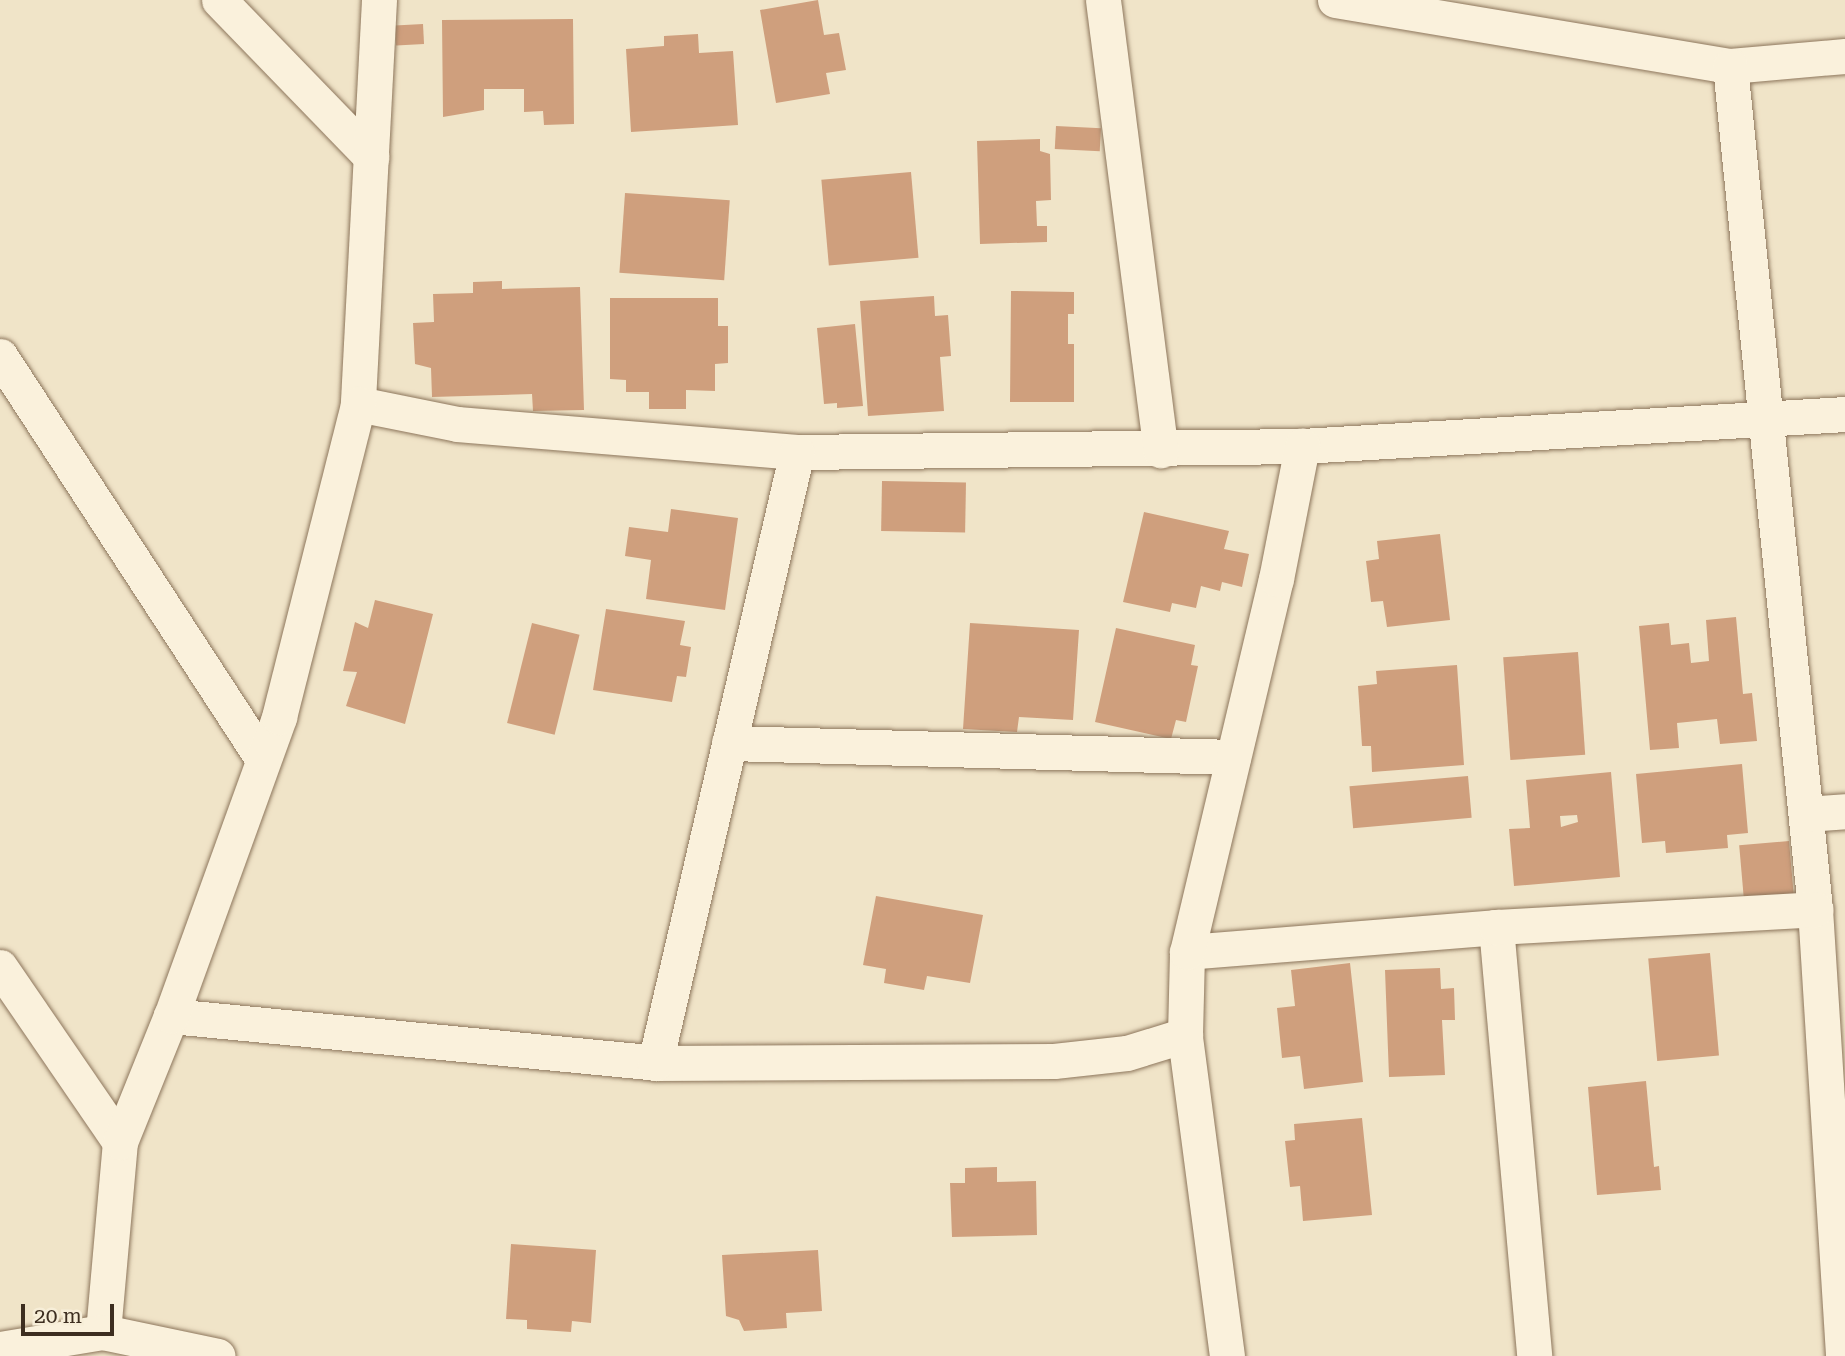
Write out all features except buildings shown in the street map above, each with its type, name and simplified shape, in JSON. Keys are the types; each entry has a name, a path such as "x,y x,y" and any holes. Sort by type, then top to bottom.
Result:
{"street":[{"path":"219,0 371,157"},
{"path":"103,1332 120,1142 172,1017 279,717 358,404 379,0"},
{"path":"1103,0 1161,450"},
{"path":"1335,0 1730,66 1845,56"},
{"path":"1730,66 1815,908 1843,1356"},
{"path":"0,356 263,760"},
{"path":"358,404 457,424 797,452 1161,450 1303,446 1845,414"},
{"path":"1227,1356 1185,1035 1187,952 1303,446"},
{"path":"655,1063 797,452"},
{"path":"729,743 1233,757"},
{"path":"1806,814 1845,811"},
{"path":"1187,952 1496,927 1815,908"},
{"path":"1496,927 1534,1356"},
{"path":"0,967 120,1142"},
{"path":"172,1017 655,1063 1054,1061 1127,1053 1185,1035"},
{"path":"0,1349 103,1332 218,1356"}]}
